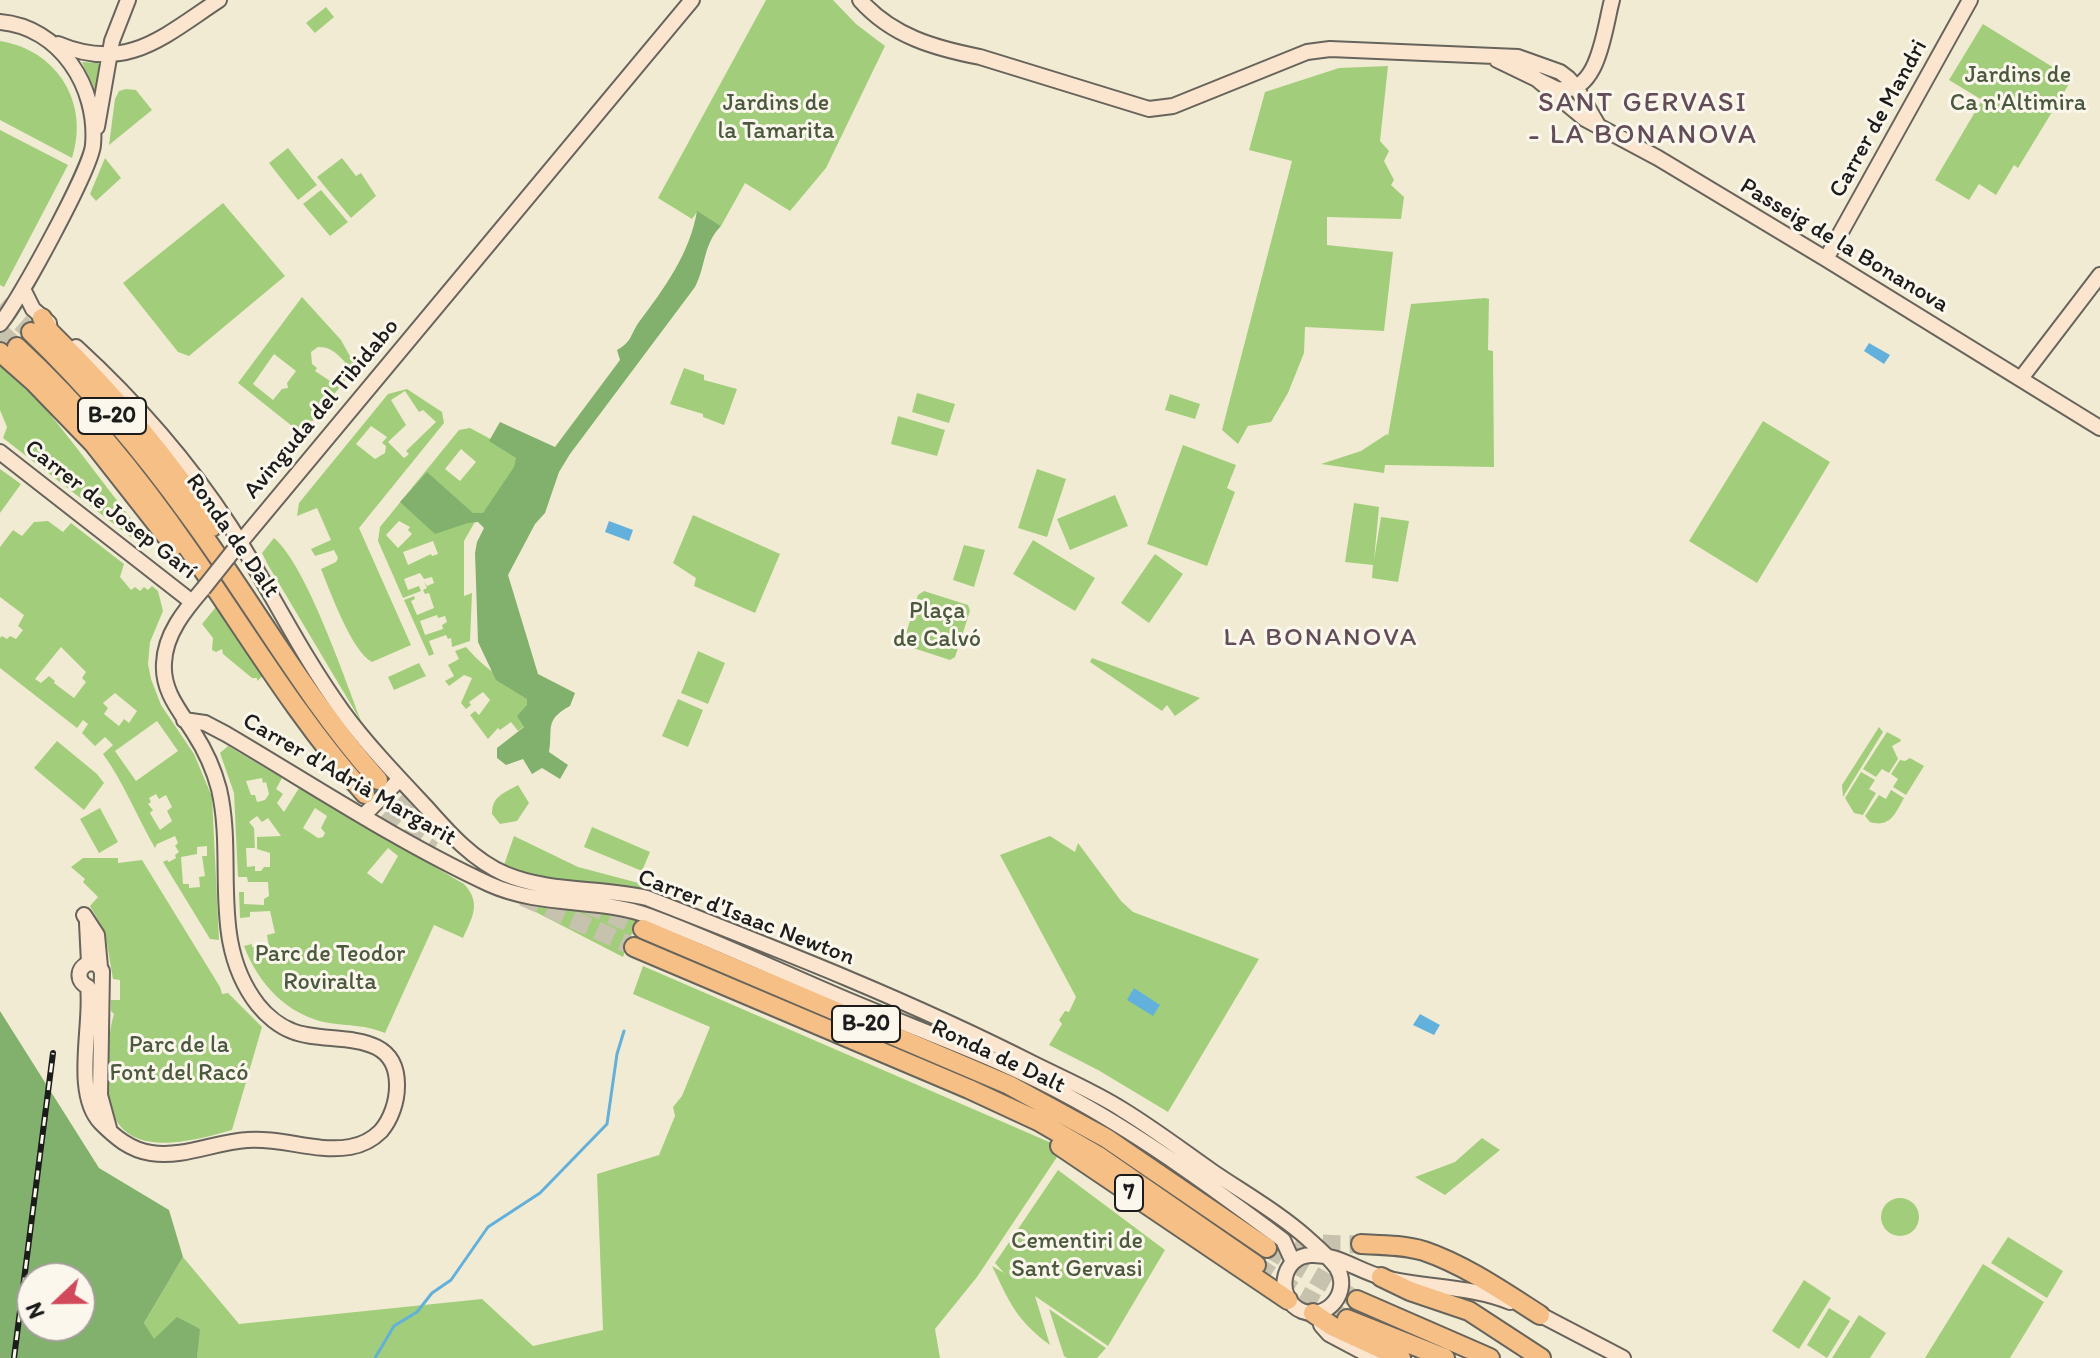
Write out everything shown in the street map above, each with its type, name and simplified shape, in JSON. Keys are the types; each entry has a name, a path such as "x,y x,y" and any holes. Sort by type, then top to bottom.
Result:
{"highway":[{"name":"Ronda de Dalt","path":"36,325 159,474 335,729 378,780"},
{"path":"8,349 34,382 93,443 249,637 315,735 365,794"},
{"name":"Ronda de Dalt","path":"643,929 1009,1085 1106,1138 1267,1248"},
{"name":"Ronda de Dalt","path":"634,947 1038,1121 1097,1155 1256,1265"},
{"name":"7","path":"969,1089 1288,1300"},
{"name":"7","path":"1152,1169 1203,1194"},
{"path":"1361,1244 1397,1246 1431,1254 1486,1282 1540,1315"},
{"path":"1381,1277 1410,1291 1469,1311 1541,1358"},
{"path":"1357,1300 1490,1358"},
{"path":"1310,1312 1332,1326 1401,1358"},
{"path":"1347,1319 1445,1358"}],"street":[{"path":"0,324 23,289 93,147 109,55 128,0"},
{"path":"0,22 28,28 86,54 109,55 139,49 154,42 219,0"},
{"name":"Avinguda del Tibidabo","path":"94,974 103,999 100,1095 109,1128 131,1147 158,1154 247,1140 351,1147 371,1140 391,1116 397,1091 392,1064 377,1048 354,1040 291,1031 260,1008 245,985 227,935 224,828 218,784 206,756 167,688 163,665 167,642 192,602 692,0"},
{"path":"860,0 894,30 912,39 1149,109 1173,106 1307,52 1330,49 1518,57 1560,72 1576,87 1599,127"},
{"path":"1492,58 1557,89 1576,87 1593,70 1612,0"},
{"name":"Carrer de Mandri","path":"1826,259 1970,0"},
{"path":"117,25 125,44 139,49"},
{"path":"54,42 68,58 86,92 92,118 93,147"},
{"name":"Passeig de la Bonanova","path":"1533,76 1563,103 1599,127 1658,158 2022,377 2100,428"},
{"path":"2022,377 2100,275"},
{"name":"Carrer d'Isaac Newton","path":"23,289 36,325 111,379 146,414 196,477 342,712 400,779 477,858 507,875 554,887 618,891 647,898 970,1032 1121,1108 1299,1231 1326,1256"},
{"name":"Carrer de Josep Garí","path":"0,452 192,602"},
{"name":"Carrer d'Adrià Margarit","path":"184,720 205,723 226,734 490,884"},
{"path":"364,815 400,779"},
{"name":"Carrer d'Isaac Newton","path":"490,884 525,897 638,912 706,937 849,1001 979,1053 1077,1100 1134,1135 1283,1240 1293,1262"},
{"path":"1326,1256 1338,1269 1341,1290 1329,1308 1310,1312 1297,1308 1288,1300 1285,1276 1293,1262 1309,1255 1326,1256 1350,1262 1381,1277 1495,1296 1540,1315 1623,1358"},
{"path":"1310,1312 1329,1334 1374,1358"}],"green space":[{"name":"Jardins de la Tamarita","path":"766,0 833,0 856,24 885,46 826,168 790,211 745,183 721,226 697,212 692,219 658,198"},
{"path":"326,7 334,17 315,33 306,23"},
{"name":"Jardins de Ca n'Altimira","path":"1983,24 2072,79 2018,168 2014,165 1996,195 1979,184 1969,200 1935,180 1982,100 1949,80"},
{"path":"0,41 38,55 53,67 64,82 76,118 72,158 0,120"},
{"path":"82,62 101,66 97,95"},
{"path":"1388,66 1380,141 1389,151 1384,161 1394,180 1391,185 1404,197 1401,219 1327,217 1327,245 1393,252 1384,331 1305,327 1304,353 1288,393 1271,422 1248,426 1238,444 1222,430 1292,161 1249,150 1265,92 1339,68"},
{"path":"136,90 152,110 109,145 115,99 119,91"},
{"path":"0,130 68,165 4,287 0,285"},
{"path":"288,148 317,185 298,200 269,163"},
{"path":"105,158 121,178 96,201 90,194"},
{"path":"342,158 356,176 361,173 376,196 351,218 317,177"},
{"path":"321,190 348,222 330,236 303,204"},
{"path":"223,203 285,276 189,356 178,352 123,283"},
{"path":"697,211 721,226 711,240 695,287 570,454 559,472 545,513 535,524 508,575 538,674 575,693 570,706 553,720 551,731 549,752 568,765 560,779 542,768 532,774 523,759 506,765 497,758 497,748 524,727 517,716 527,705 527,699 496,680 478,642 475,553 484,528 478,522 468,523 435,534 400,502 427,472 473,513 483,513 514,467 516,458 489,441 500,422 555,447 620,360 617,350 628,341 675,270 694,226"},
{"path":"302,297 341,340 356,367 302,434 238,383","holes":["318,347 330,349 345,362 340,377 333,383 315,371 317,368 312,364 311,352","274,354 296,371 287,383 288,388 282,389 273,400 253,384"]},
{"path":"1489,299 1488,350 1493,351 1494,467 1385,465 1384,473 1321,464 1361,451 1388,436 1411,304"},
{"path":"0,357 57,423 146,538 141,545 3,438 7,427 0,410"},
{"path":"684,368 704,375 704,380 737,389 724,425 703,417 703,414 670,404"},
{"path":"407,389 442,412 444,423 359,528 411,645 372,662 349,634 321,569 336,562 338,558 334,550 315,556 311,549 331,540 317,508 297,516 299,503 388,394","holes":["405,391 419,412 423,410 436,422 406,451 409,454 404,458 388,442 406,425 391,400","371,426 387,437 382,443 386,446 385,453 375,459 356,444"]},
{"path":"917,393 955,404 949,423 912,412"},
{"path":"1170,394 1200,404 1195,419 1165,410"},
{"path":"898,416 945,430 937,456 891,444"},
{"path":"1763,421 1830,462 1757,583 1689,541"},
{"path":"470,428 524,457 507,492 476,520 464,541 464,596 472,593 470,641 452,647 451,638 448,639 446,635 429,641 434,654 429,656 404,600 414,596 415,599 411,601 417,615 434,608 429,593 425,594 423,590 427,588 424,582 427,586 434,583 432,577 424,579 420,573 404,579 408,590 419,586 421,591 403,598 378,541 380,527 459,430","holes":["461,449 476,462 460,481 445,469","399,521 410,527 408,530 412,534 398,548 386,535","433,541 438,554 431,554 408,565 403,552","437,615 438,618 445,616 447,622 442,625 443,629 425,635 420,621"]},
{"path":"1183,445 1236,465 1227,488 1235,492 1207,566 1147,544"},
{"path":"0,469 21,484 0,513"},
{"path":"1037,469 1066,479 1047,537 1018,528"},
{"path":"1115,495 1128,526 1070,550 1057,519"},
{"path":"1354,503 1379,507 1374,560 1381,517 1409,521 1398,582 1372,578 1373,565 1345,562"},
{"path":"693,515 780,554 755,613 694,586 696,578 673,563"},
{"path":"48,521 63,532 71,523 124,564 120,577 131,590 135,587 140,591 144,587 148,590 152,586 158,591 163,611 150,642 148,664 161,705 194,754 212,797 219,940 210,939 163,862 176,858 179,852 175,846 178,843 175,836 157,844 155,848 103,754 113,745 105,737 95,746 82,733 88,724 83,720 77,728 0,668 0,638 10,636 16,639 23,630 18,626 24,615 0,597 0,547 13,530 22,536 34,522","holes":["61,647 86,672 82,678 86,682 74,698 49,676 41,683 35,679","115,693 137,711 129,723 124,719 119,726 104,714 108,708 103,703","157,721 178,751 136,781 115,751","156,794 159,799 166,795 172,807 167,811 172,821 160,830 150,813 153,810 148,804 151,802 149,798","207,846 207,856 202,856 205,876 199,877 200,887 189,888 189,884 183,884 181,857 197,854 197,847"]},
{"path":"274,538 287,552 312,598 362,723 262,553"},
{"path":"1033,540 1095,578 1075,611 1013,574"},
{"path":"964,545 985,550 974,587 953,580"},
{"path":"1155,554 1183,574 1149,623 1121,603"},
{"name":"Plaça de Calvó","path":"924,591 968,605 970,611 955,657 950,660 907,646 904,640 918,595"},
{"path":"216,607 264,675 257,681 223,654 222,649 212,650 213,638 202,624"},
{"path":"466,647 506,681 553,705 518,731 511,722 500,730 498,728 488,739 470,715 475,711 479,715 490,700 483,692 469,702 471,705 466,709 461,703 472,678 464,675 449,686 445,681 454,676 448,665 459,659 455,651"},
{"path":"698,651 725,663 708,704 681,693"},
{"path":"1092,658 1200,698 1175,716 1167,705 1162,711 1090,662"},
{"path":"419,663 426,676 394,690 388,677"},
{"path":"678,699 703,710 688,747 662,736"},
{"path":"1879,727 1883,732 1843,797 1842,785"},
{"path":"1887,732 1901,741 1892,746 1898,759 1889,773 1882,769 1876,777 1863,769"},
{"path":"57,741 104,783 84,810 34,768"},
{"name":"Parc de Teodor Roviralta","path":"228,746 282,778 276,789 283,794 277,803 284,812 299,788 464,884 469,891 474,911 463,938 434,925 385,1033 329,1023 300,1013 276,996 257,973 244,946 269,947 267,935 275,933 270,911 250,912 250,917 240,918 239,892 244,892 244,904 264,905 264,899 269,896 268,882 248,882 247,877 238,877 234,793 220,753","holes":["262,778 269,794 265,800 257,802 246,781","315,808 327,816 321,828 325,833 323,837 318,838 303,828","257,816 262,822 268,818 281,836 257,837 257,849 270,853 270,867 264,867 261,871 255,871 255,866 247,867 246,848 255,848 254,828 249,822","388,848 398,856 382,884 367,873"]},
{"path":"1910,758 1924,766 1906,795 1893,787 1898,779 1891,774 1900,760"},
{"path":"1861,772 1875,780 1869,789 1876,793 1863,815 1854,813 1845,798"},
{"path":"518,785 529,803 517,821 500,824 492,814 494,803 500,795"},
{"path":"1891,790 1904,798 1895,814 1882,823 1870,822 1865,816 1879,795 1886,799"},
{"path":"100,808 118,842 99,853 80,819"},
{"path":"592,827 650,852 642,871 584,847"},
{"path":"514,836 578,867 650,886 623,957 495,891"},
{"path":"1050,836 1075,852 1078,843 1121,901 1133,912 1259,959 1168,1112 1049,1045 1062,1024 1059,1020 1065,1011 1069,1012 1076,997 1000,855"},
{"name":"Parc de la Font del Racó","path":"83,858 118,858 118,863 142,860 222,994 228,993 262,1027 232,1130 161,1143 142,1140 126,1131 114,1117 108,1095 108,1064 114,1014 111,1000 120,1000 120,980 113,979 105,932 90,906 98,897 71,867"},
{"path":"643,966 1063,1148 977,1277 935,1329 940,1358 197,1358 199,1328 153,1340 144,1323 183,1257 239,1324 482,1299 533,1346 603,1330 597,1174 659,1155 675,1116 673,1107 682,1096 710,1027 633,994"},
{"path":"0,1011 99,1168 169,1210 183,1257 144,1323 154,1339 177,1317 200,1329 197,1358 0,1358"},
{"path":"1482,1138 1500,1150 1445,1195 1415,1177 1455,1162"},
{"name":"Cementiri de Sant Gervasi","path":"1058,1170 1165,1250 1108,1346 1035,1296 1050,1345 1015,1310 992,1266 1004,1273 995,1263"},
{"path":"1900,1198 1914,1203 1919,1217 1914,1231 1900,1236 1886,1231 1881,1217 1886,1203"},
{"path":"2008,1237 2063,1271 2047,1298 1991,1263"},
{"path":"1983,1264 2044,1302 2010,1358 1925,1358"},
{"path":"1804,1280 1831,1298 1799,1349 1772,1331"},
{"path":"1829,1308 1850,1321 1827,1358 1807,1345"},
{"path":"1049,1309 1106,1348 1097,1358 1064,1356"},
{"path":"1859,1315 1886,1333 1870,1358 1832,1358"}],"water":[{"path":"1869,343 1890,355 1884,364 1864,351"},
{"path":"609,521 633,530 629,541 605,532"},
{"path":"1134,988 1160,1005 1153,1016 1127,1000"},
{"path":"1420,1014 1440,1025 1434,1035 1413,1025"}],"waterway":[{"path":"375,1358 394,1326 417,1312 432,1293 451,1280 488,1227 540,1193 607,1124 617,1054 624,1031"}],"tunnel":[{"path":"0,305 31,332"},
{"path":"0,332 17,347"},
{"path":"379,780 424,819 453,838"},
{"path":"365,794 406,831 433,850"},
{"path":"523,897 634,947"},
{"path":"586,904 643,929"},
{"path":"1203,1194 1238,1212"},
{"path":"1270,1232 1315,1243 1361,1244"},
{"path":"1267,1248 1357,1300"},
{"path":"1256,1265 1301,1295 1347,1319"}],"railway":[{"path":"14,1358 53,1053"}],"district":[{"name":"SANT GERVASI - LA BONANOVA","path":"1643,120"},
{"name":"LA BONANOVA","path":"1321,638"}]}
